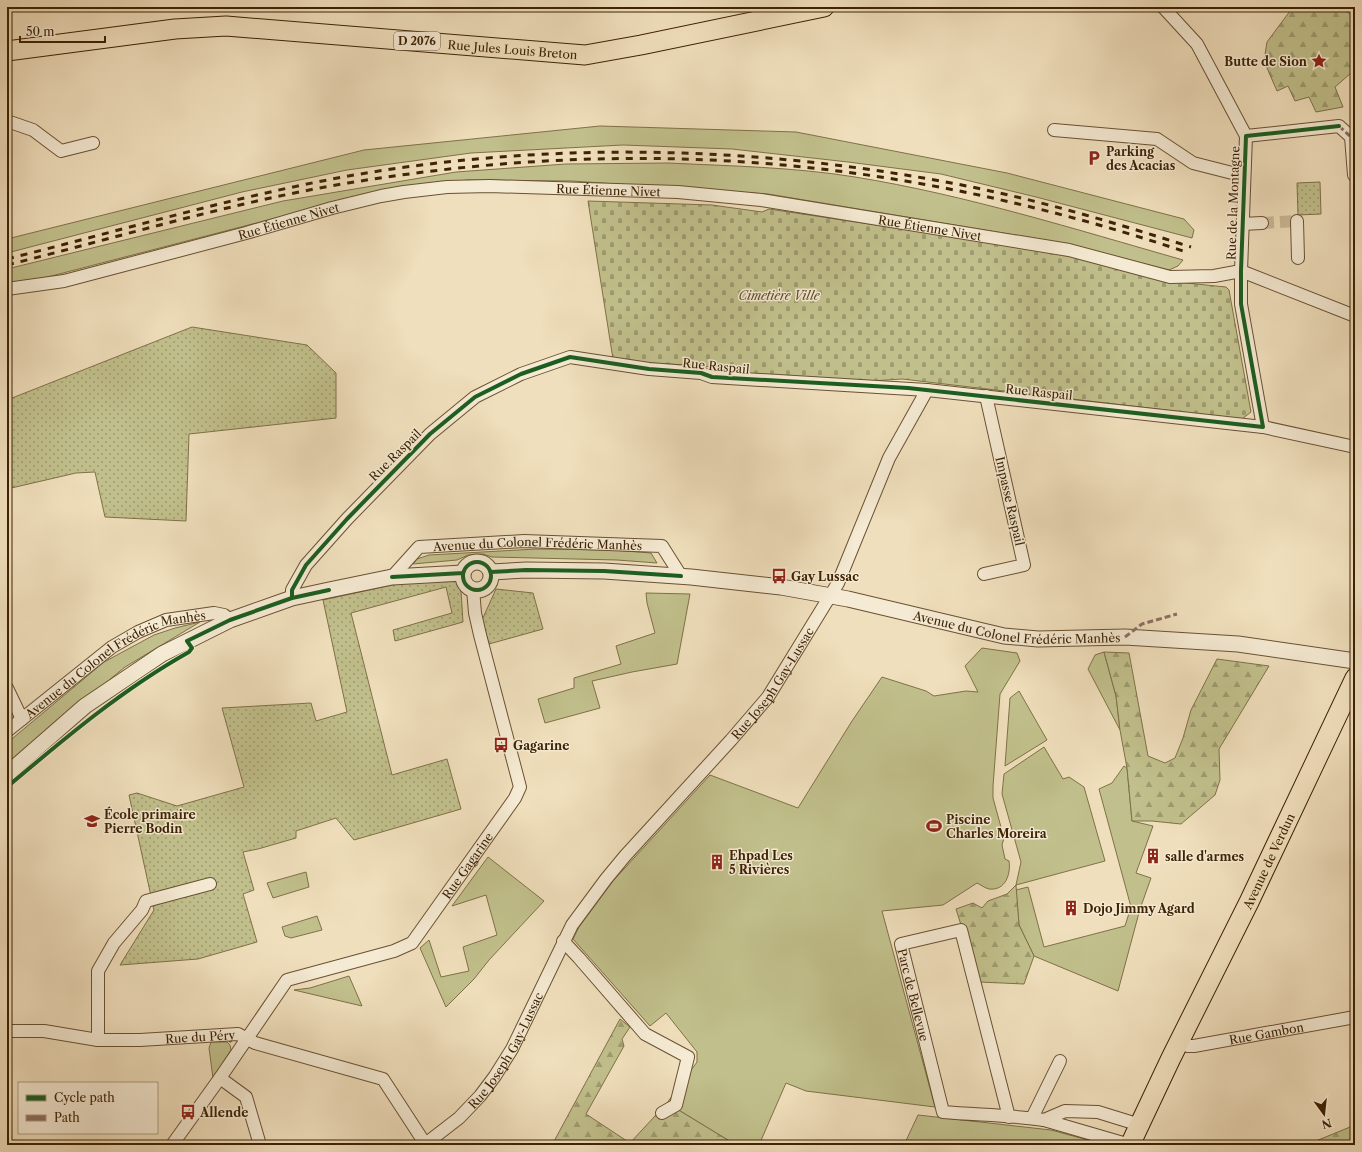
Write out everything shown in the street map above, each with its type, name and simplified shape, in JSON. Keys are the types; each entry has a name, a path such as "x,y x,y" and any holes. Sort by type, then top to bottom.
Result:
{"main road":[{"name":"Rue Jules Louis Breton","path":"7,51 175,29 220,26 585,55 641,45 824,7"},
{"name":"Avenue de Verdun","path":"1130,1145 1179,1042 1249,902 1355,678"}],"street":[{"name":"Rue de la Montagne","path":"1164,7 1197,44 1246,136 1242,224 1241,304 1263,427"},
{"path":"7,121 34,130 61,151 93,143"},
{"path":"1246,136 1339,126 1351,137 1354,175"},
{"path":"1054,130 1157,139 1193,163 1244,176"},
{"name":"Rue Étienne Nivet","path":"7,289 64,281 246,234 332,208 381,196 446,187 490,186 678,192 761,200 1069,250 1170,277 1214,276 1241,271"},
{"path":"1297,220 1298,258"},
{"path":"1242,224 1262,223"},
{"path":"1241,271 1355,316"},
{"name":"Rue Raspail","path":"292,598 292,590 306,565 347,518 430,434 475,397 521,374 570,357 649,369 701,373 712,377 927,390 1263,427 1355,447"},
{"name":"Rue Joseph Gay-Lussac","path":"425,1144 459,1118 480,1096 495,1076 512,1049 572,925 624,856 731,740 768,697 831,596 889,458 927,390"},
{"name":"Impasse Raspail","path":"984,574 1024,565 986,396"},
{"name":"Avenue du Colonel Frédéric Manhès","path":"392,578 419,547 524,541 662,546 681,576"},
{"path":"474,562 482,563 489,568 491,572 488,585 481,589 474,590 466,585 463,577 463,573 467,566 474,562"},
{"name":"Avenue du Colonel Frédéric Manhès","path":"491,572 526,570 604,571 681,576 774,587 848,599 976,630 1038,640 1126,637 1238,644 1355,661"},
{"name":"Avenue du Colonel Frédéric Manhès","path":"7,774 85,706 162,654 230,620 292,598 392,578 463,573"},
{"name":"Rue Gagarine","path":"172,1145 287,980 394,951 412,943 515,798 520,787 480,635 475,613 474,590"},
{"name":"Avenue du Colonel Frédéric Manhès","path":"7,732 112,647 138,632 166,620 214,613 224,615 230,620"},
{"path":"7,688 22,719"},
{"path":"98,1040 98,971 114,943 142,910 146,901 210,884"},
{"name":"Parc de Bellevue","path":"1009,1117 961,930 901,944 943,1112 1009,1117 1038,1119 1130,1145"},
{"path":"563,941 645,1034 688,1057 676,1105 662,1113"},
{"name":"Rue Gambon","path":"1179,1042 1188,1046 1194,1046 1355,1017"},
{"name":"Rue du Péry","path":"7,1031 44,1031 98,1040 140,1040 238,1034 255,1043 383,1079 425,1144"},
{"path":"1038,1119 1060,1061"},
{"path":"220,1078 246,1096 260,1145"},
{"name":"Parc de Bellevue","path":"1038,1119 1065,1111 1098,1112 1140,1126"}],"green space":[{"path":"1293,7 1335,8 1349,13 1355,18 1355,66 1351,73 1335,87 1343,107 1316,112 1309,97 1295,101 1288,86 1277,91 1264,61 1267,42"},
{"path":"600,126 796,132 1007,173 1184,219 1194,230 1192,238 941,174 732,149 623,145 471,153 347,170 242,192 7,253 7,239 364,150"},
{"path":"668,163 762,167 808,171 896,184 979,203 1183,260 1178,266 1169,270 1063,243 768,194 572,181 467,180 380,191 36,280 7,285 7,269 283,201 456,172 566,164"},
{"path":"1320,182 1321,214 1298,215 1297,183"},
{"name":"Cimetière Ville","path":"588,201 712,205 762,212 769,209 1069,254 1167,281 1226,287 1229,290 1251,412 1242,419 902,379 854,382 719,374 718,367 636,362 613,359"},
{"path":"192,327 307,345 336,373 336,418 189,434 186,521 105,517 95,472 76,473 7,489 7,400"},
{"path":"536,549 612,550 651,553 657,563 617,560 492,557 483,554 468,555 457,560 413,564 417,559 429,555"},
{"path":"456,580 461,591 463,622 395,641 393,630 452,613 446,587 351,613 392,775 447,759 461,809 354,840 336,818 296,831 296,838 243,852 254,890 243,894 257,942 198,959 120,965 154,910 129,795 137,793 177,806 244,787 222,708 311,703 316,721 347,712 323,600 397,584"},
{"path":"496,589 533,593 543,629 489,644 482,620"},
{"path":"646,593 690,594 677,664 592,681 600,708 545,723 538,699 574,688 574,678 621,664 616,646 655,633 647,603"},
{"path":"200,622 125,667 7,764 7,743 104,662 154,635"},
{"path":"982,648 1017,653 1020,661 1000,694 993,786 993,798 1004,838 1002,845 1005,859 1009,861 1008,876 1000,887 989,889 977,883 943,905 882,911 935,1107 806,1091 786,1083 759,1145 736,1145 667,1103 697,1062 697,1052 666,1013 650,1026 573,939 579,927 613,881 710,775 798,808 852,721 882,677 926,691 934,696 966,691 978,692 965,666"},
{"path":"1104,652 1116,696 1120,730 1088,669 1095,655"},
{"path":"1104,652 1129,653 1148,756 1165,763 1175,758 1183,738 1191,710 1217,659 1269,666 1219,749 1220,780 1215,795 1181,824 1152,821 1132,821 1127,768 1116,696"},
{"path":"1019,691 1047,740 1005,766 1010,698"},
{"path":"1044,747 1063,779 1069,777 1084,787 1105,861 1016,885 1021,862 1002,794 1004,774"},
{"path":"1124,766 1127,768 1132,821 1153,826 1136,873 1151,878 1140,909 1118,991 1034,956 1019,925 1016,890 1028,887 1044,947 1125,926 1131,907 1099,789 1112,783"},
{"path":"488,857 544,901 489,960 474,979 446,1007 420,948 429,940 441,977 469,971 463,947 497,935 486,895 452,906"},
{"path":"306,872 309,887 273,898 267,883"},
{"path":"1016,885 1019,925 1034,956 1024,984 979,982 956,909 973,903 982,908 988,901 1007,894"},
{"path":"317,916 322,930 291,938 285,936 282,927"},
{"path":"349,976 362,1006 294,990 310,988"},
{"path":"620,1019 630,1027 622,1039 624,1046 586,1114 630,1143 667,1103 736,1145 552,1145"},
{"path":"211,1042 227,1042 230,1045 231,1050 213,1078 209,1048"},
{"path":"918,1115 1051,1130 1107,1145 904,1145"},
{"path":"1355,1125 1355,1145 1306,1145"}],"tunnel":[{"path":"1262,223 1297,221"}],"railway":[{"path":"7,259 216,205 300,185 343,177 419,165 495,157 571,153 647,152 723,155 799,161 875,170 951,183 1042,203 1191,247"},
{"path":"7,265 219,210 348,183 431,171 513,163 638,158 745,162 810,168 874,176 938,187 1002,200 1065,216 1127,233 1189,253"}],"marked path":[{"path":"1339,126 1351,137 1355,175"},
{"path":"1125,637 1142,624 1177,614"}],"cycle path":[{"path":"292,598 292,590 306,565 347,519 430,434 475,397 521,374 570,357 649,369 701,373 712,377 908,388 1263,427 1241,304 1246,136 1339,126"},
{"path":"477,562 487,566 491,576 487,586 477,590 467,586 463,576 467,566 477,562"},
{"path":"491,572 526,570 604,571 681,576"},
{"path":"392,577 463,573"},
{"path":"7,787 95,715 141,682 189,652 192,648 187,641 230,620 292,598 329,590"}],"place":[{"name":"Butte de Sion","path":"1319,61"},
{"name":"Parking des Acacias","path":"1094,158"},
{"name":"Gay Lussac","path":"779,576"},
{"name":"Gagarine","path":"501,745"},
{"name":"École primaire Pierre Bodin","path":"92,821"},
{"name":"Piscine Charles Moreira","path":"934,826"},
{"name":"salle d'armes","path":"1153,856"},
{"name":"Ehpad Les 5 Rivières","path":"717,862"},
{"name":"Dojo Jimmy Agard","path":"1071,908"},
{"name":"Allende","path":"188,1112"}]}
